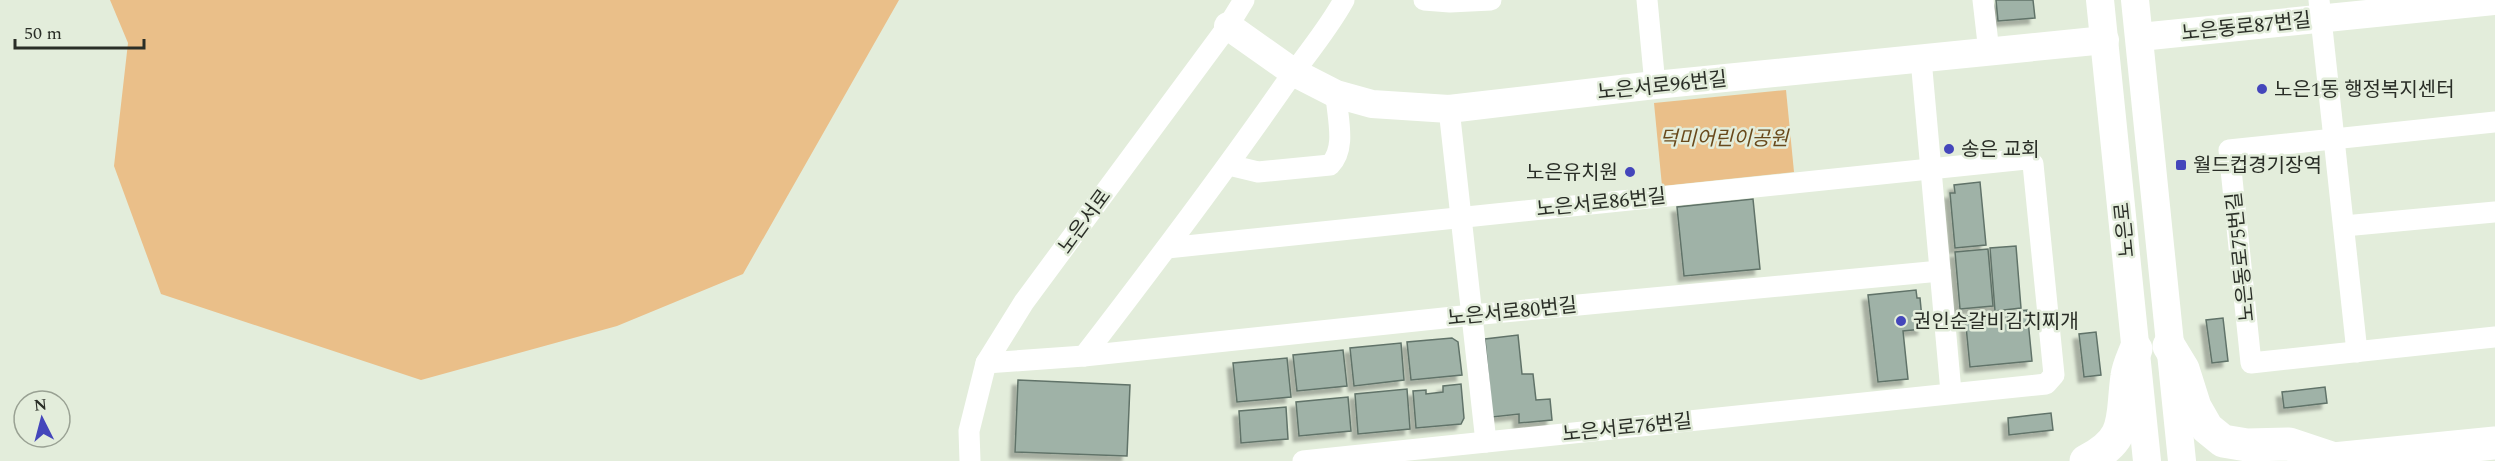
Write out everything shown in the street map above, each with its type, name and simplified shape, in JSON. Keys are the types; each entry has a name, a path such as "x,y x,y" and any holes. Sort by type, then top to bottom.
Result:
{"main road":[{"path":"2169,346 2183,369 2196,407 2207,428 2223,441 2247,446 2289,444 2323,460 2495,443"},
{"path":"2086,461 2115,441 2121,431 2127,373 2136,349"}],"street":[{"name":"노은서로","path":"970,461 969,431 986,363 1024,302 1228,26 1244,0"},
{"path":"1084,356 1229,165 1293,72 1333,21 1344,0"},
{"path":"1424,0 1450,2 1491,0"},
{"path":"1647,0 1655,85"},
{"path":"1983,0 1989,52"},
{"name":"노은로","path":"2100,0 2147,461"},
{"name":"노은로","path":"2135,0 2181,461"},
{"name":"노은동로87번길","path":"2140,37 2320,9 2495,1"},
{"path":"2320,9 2357,352"},
{"name":"노은서로96번길","path":"1228,26 1293,72 1336,94 1372,104 1449,109 1655,85 2105,40"},
{"path":"1921,59 1951,392"},
{"path":"1229,165 1258,172 1330,165 1337,158 1340,149 1336,94"},
{"path":"1449,109 1486,442"},
{"name":"노은동로75번길","path":"2495,122 2229,150 2251,363 2495,337"},
{"name":"노은서로86번길","path":"1167,248 2026,159 2033,164"},
{"name":"노은서로76번길","path":"1303,461 1951,392 2046,384 2054,375 2033,164"},
{"path":"2344,226 2495,212"},
{"name":"노은서로80번길","path":"986,363 1084,356 1472,315 1940,271"}],"green space":[{"path":"110,0 899,0 743,274 617,326 421,380 161,294 114,166 128,43"},
{"name":"덕미어린이공원","path":"1786,90 1794,172 1662,186 1654,103"}],"building":[{"path":"1996,0 2033,0 2035,18 1998,21"},
{"path":"1980,182 1986,245 1955,248 1950,193 1955,193 1954,185"},
{"path":"1753,199 1760,269 1684,276 1677,207"},
{"path":"2016,246 2021,308 1995,311 1990,248"},
{"path":"1988,249 1993,306 1960,309 1955,252"},
{"path":"1916,290 1917,298 1920,298 1923,329 1903,331 1908,379 1878,382 1868,295"},
{"path":"2027,310 2032,361 1970,367 1965,316 1988,314 1989,322 2008,320 2007,312"},
{"path":"2223,318 2228,361 2212,363 2206,320"},
{"path":"2096,332 2101,375 2084,377 2079,334"},
{"path":"1518,335 1522,374 1533,374 1536,400 1550,399 1552,420 1519,423 1519,414 1492,417 1485,339"},
{"path":"1452,338 1458,342 1462,375 1411,380 1407,342"},
{"path":"1401,343 1404,380 1354,386 1350,348"},
{"path":"1343,350 1347,386 1297,391 1293,355"},
{"path":"1287,358 1291,397 1237,402 1233,363"},
{"path":"1018,380 1130,385 1127,456 1015,452"},
{"path":"1461,384 1464,418 1461,424 1416,428 1413,391 1426,390 1426,394 1443,392 1443,386"},
{"path":"2325,387 2327,403 2284,408 2282,392"},
{"path":"1407,389 1410,429 1358,434 1355,394"},
{"path":"1348,397 1351,431 1299,436 1296,402"},
{"path":"1286,407 1288,439 1241,443 1239,411"},
{"path":"2051,413 2053,430 2009,435 2008,418"}],"place":[{"name":"노은1동 행정복지센터","path":"2262,89"},
{"name":"송은 교회","path":"1949,149"},
{"name":"월드컵경기장역","path":"2181,165"},
{"name":"노은유치원","path":"1630,172"},
{"name":"권인순갈비김치찌개","path":"1901,321"}]}
